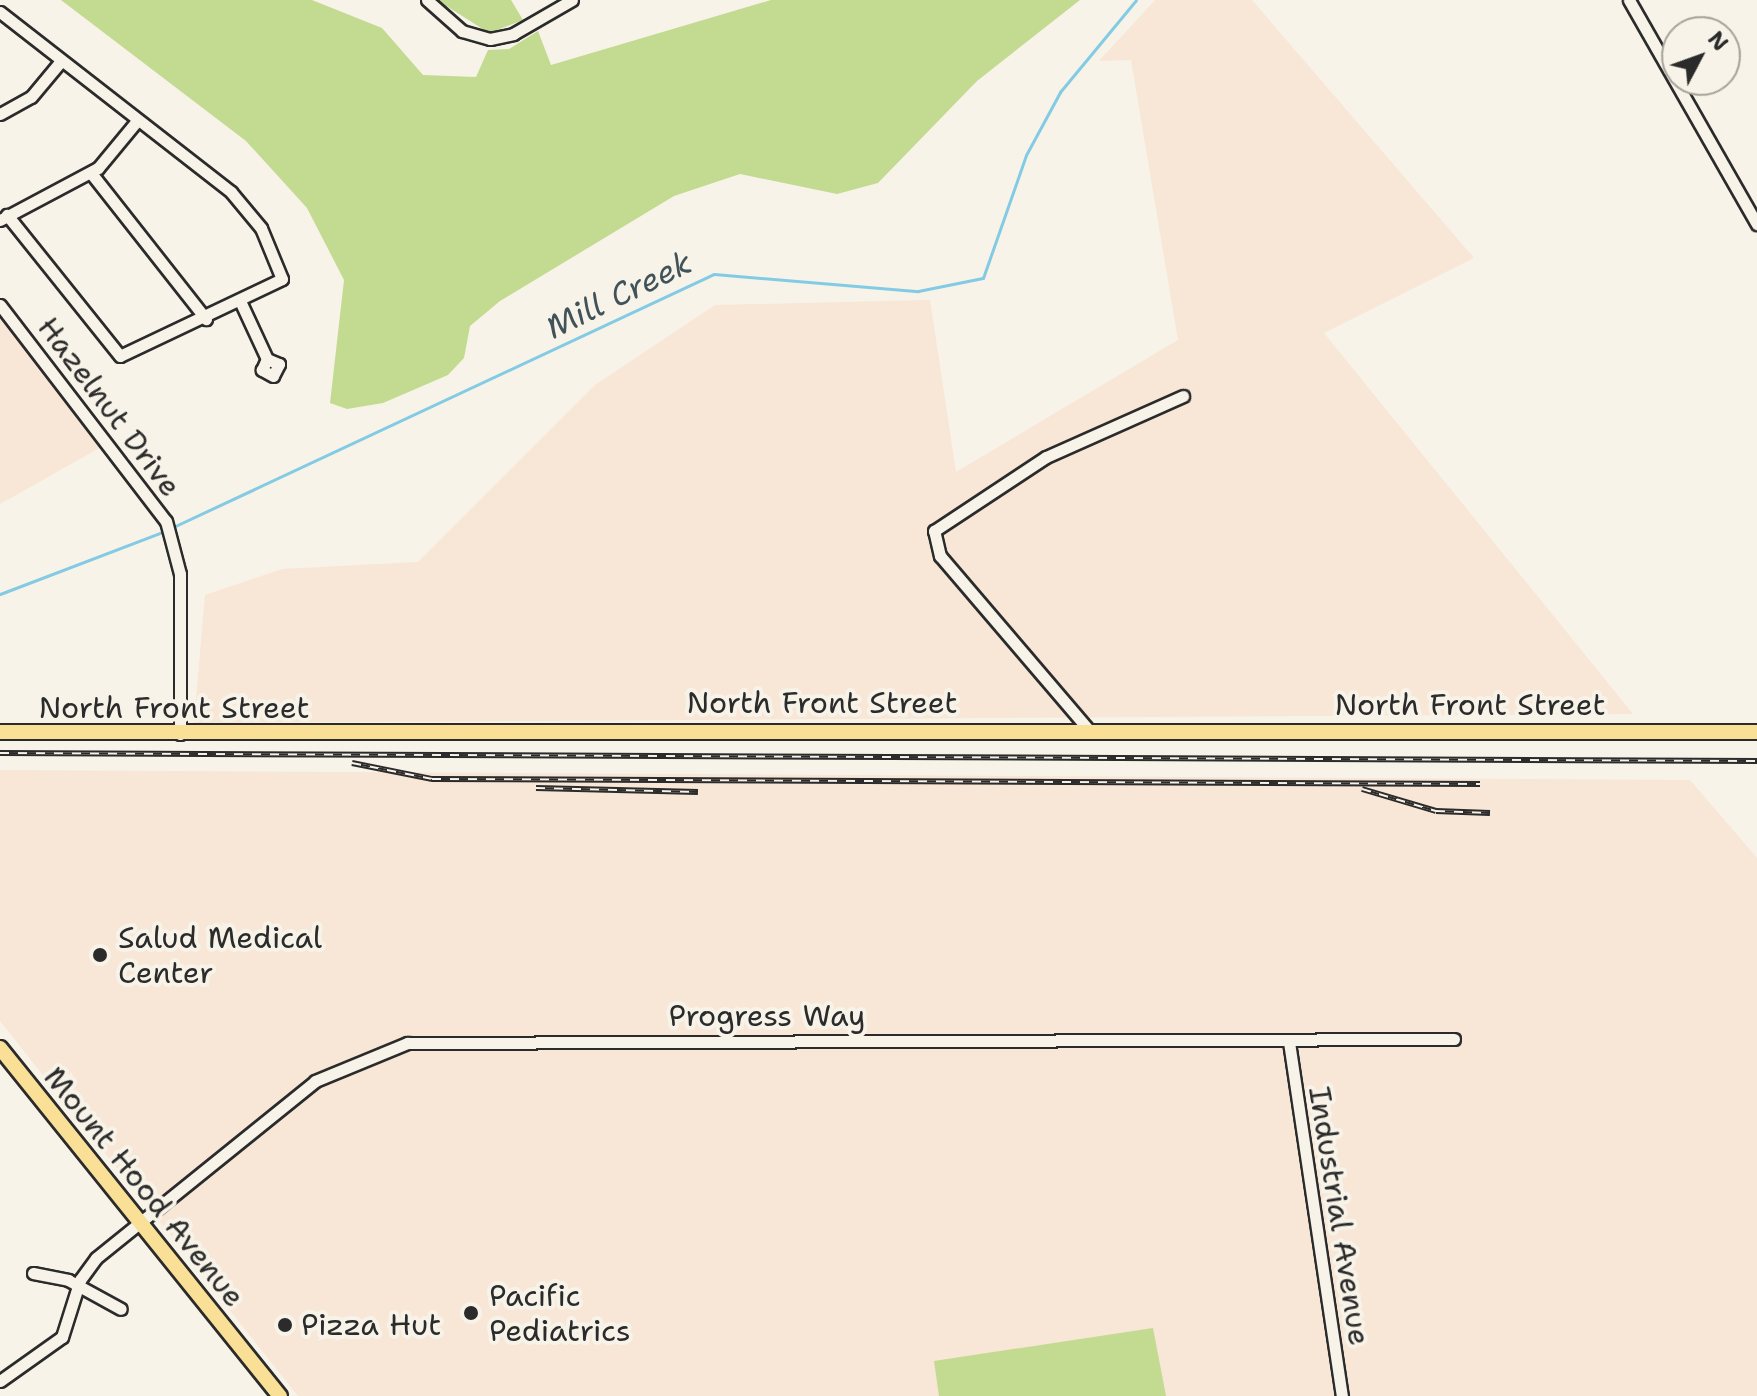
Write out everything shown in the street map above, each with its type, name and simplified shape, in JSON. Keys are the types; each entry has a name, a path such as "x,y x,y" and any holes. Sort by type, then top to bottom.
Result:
{"main road":[{"name":"North Front Street","path":"0,732 180,734 1088,729 1757,732"},
{"name":"Mount Hood Avenue","path":"0,1048 5,1066 280,1396"}],"street":[{"path":"427,0 462,31 490,39 513,34 569,0"},
{"path":"1629,0 1757,224"},
{"path":"0,12 136,122 238,199 268,241 282,279 241,303 120,356 3,218 91,173 136,122"},
{"path":"0,114 31,97 61,61"},
{"path":"91,173 206,319"},
{"path":"241,303 267,359"},
{"name":"Hazelnut Drive","path":"0,305 166,521 173,538 181,592 180,734"},
{"path":"1088,729 940,556 934,531 1046,457 1183,396"},
{"name":"Progress Way","path":"0,1381 62,1337 79,1285 96,1258 315,1081 362,1056 420,1041 1289,1042 1454,1039"},
{"name":"Industrial Avenue","path":"1289,1042 1342,1396"},
{"path":"33,1273 79,1285 121,1309"}],"shaded area":[{"path":"1155,0 1252,0 1474,258 1324,333 1633,714 194,723 205,595 282,569 418,562 595,385 715,305 930,300 956,472 1178,340 1131,60 1099,61"},
{"path":"0,318 103,446 0,504"},
{"path":"0,770 1690,780 1757,858 1757,1396 298,1396 0,1021"}],"green space":[{"path":"61,0 312,0 382,28 423,75 476,77 488,50 509,49 538,31 551,65 771,0 1080,0 977,81 878,183 837,194 740,174 674,196 500,301 470,326 464,358 448,375 383,403 347,409 330,403 344,280 307,208 246,141"},
{"path":"437,0 511,0 523,20 489,33"},
{"path":"1153,1328 1166,1396 939,1396 934,1361"}],"waterway":[{"name":"Mill Creek","path":"171,528 714,274 918,291 983,278 1026,155 1060,92 1136,0"},
{"name":"Mill Creek","path":"0,594 165,531"}],"railway":[{"path":"0,753 1757,761"},
{"path":"352,763 432,779 1480,784"},
{"path":"536,788 698,792"},
{"path":"1362,789 1436,811 1490,813"}],"place":[{"name":"Salud Medical Center","path":"100,955"},
{"name":"Pacific Pediatrics","path":"471,1313"},
{"name":"Pizza Hut","path":"285,1325"}]}
